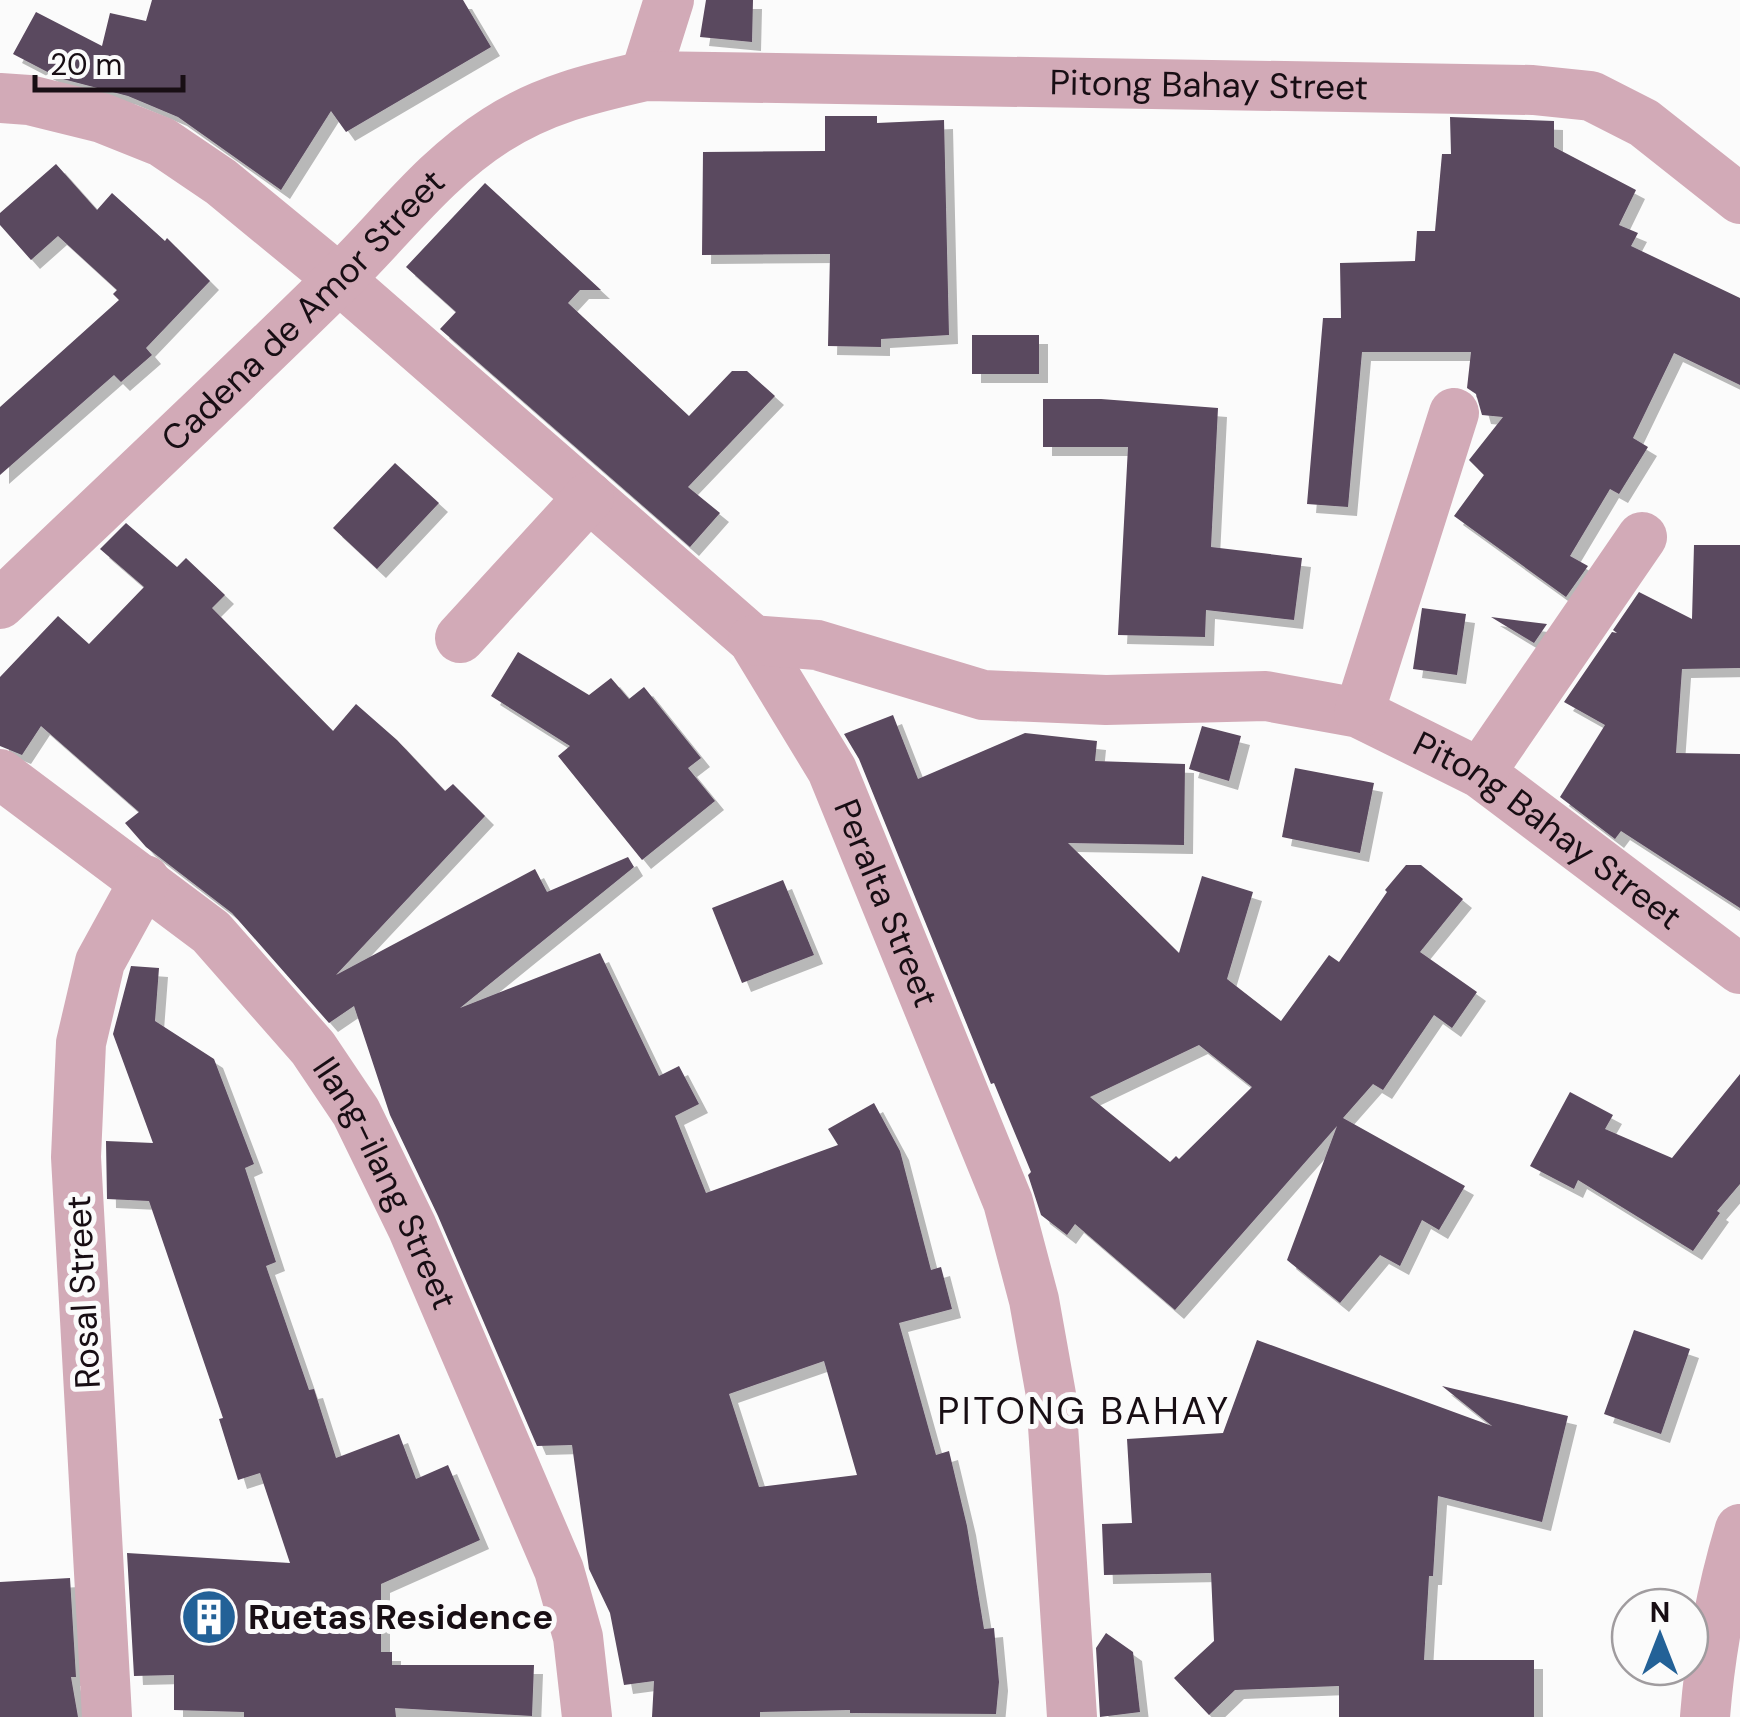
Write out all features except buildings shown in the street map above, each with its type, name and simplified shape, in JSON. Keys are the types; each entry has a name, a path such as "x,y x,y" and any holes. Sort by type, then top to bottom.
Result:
{"street":[{"path":"646,76 669,0"},
{"name":"Pitong Bahay Street","path":"646,76 1532,90 1591,96 1644,123 1740,199"},
{"name":"Cadena de Amor Street","path":"0,604 339,280 451,162 538,106 586,89 646,76"},
{"name":"Peralta Street","path":"0,98 29,100 102,118 162,142 221,182 753,640 832,770 1008,1202 1034,1300 1051,1394 1072,1717"},
{"path":"1359,712 1454,413"},
{"path":"460,638 589,497"},
{"path":"1480,772 1642,537"},
{"name":"Pitong Bahay Street","path":"753,640 818,645 983,695 1106,700 1266,696 1359,712 1480,772 1740,969"},
{"name":"Ilang-ilang Street","path":"0,774 145,880 224,946 313,1048 356,1112 412,1227 559,1570 578,1637 587,1717"},
{"name":"Rosal Street","path":"107,1717 76,1157 81,1044 100,962 145,880"},
{"path":"1705,1717 1709,1656 1723,1586 1740,1530"}],"place":[{"name":"Ruetas Residence","path":"209,1617"}],"district":[{"name":"PITONG BAHAY","path":"1084,1411"}]}
